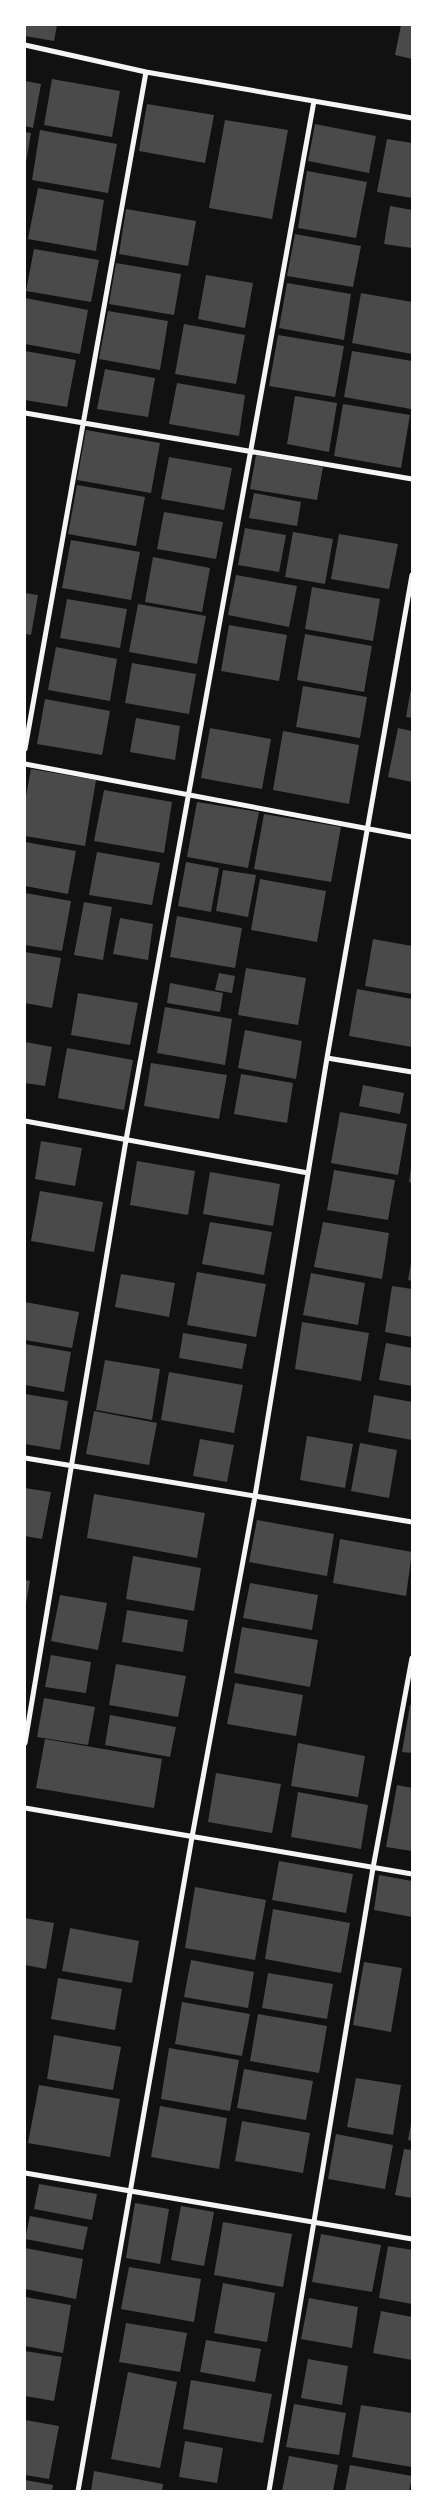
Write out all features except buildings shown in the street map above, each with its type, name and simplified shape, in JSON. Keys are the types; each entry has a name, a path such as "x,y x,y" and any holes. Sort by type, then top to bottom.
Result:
{"street":[{"path":"25,45 146,72 412,118"},
{"path":"25,749 146,72"},
{"path":"25,1743 73,1466 126,1140 314,101"},
{"path":"25,413 412,479"},
{"path":"78,2491 192,1837 255,1496 327,1058 412,575"},
{"path":"25,764 412,838"},
{"path":"327,1058 412,1072"},
{"path":"25,1121 308,1173"},
{"path":"25,1458 412,1522"},
{"path":"269,2491 373,1868 412,1658"},
{"path":"25,1808 412,1874"},
{"path":"25,2173 412,2239"}]}
